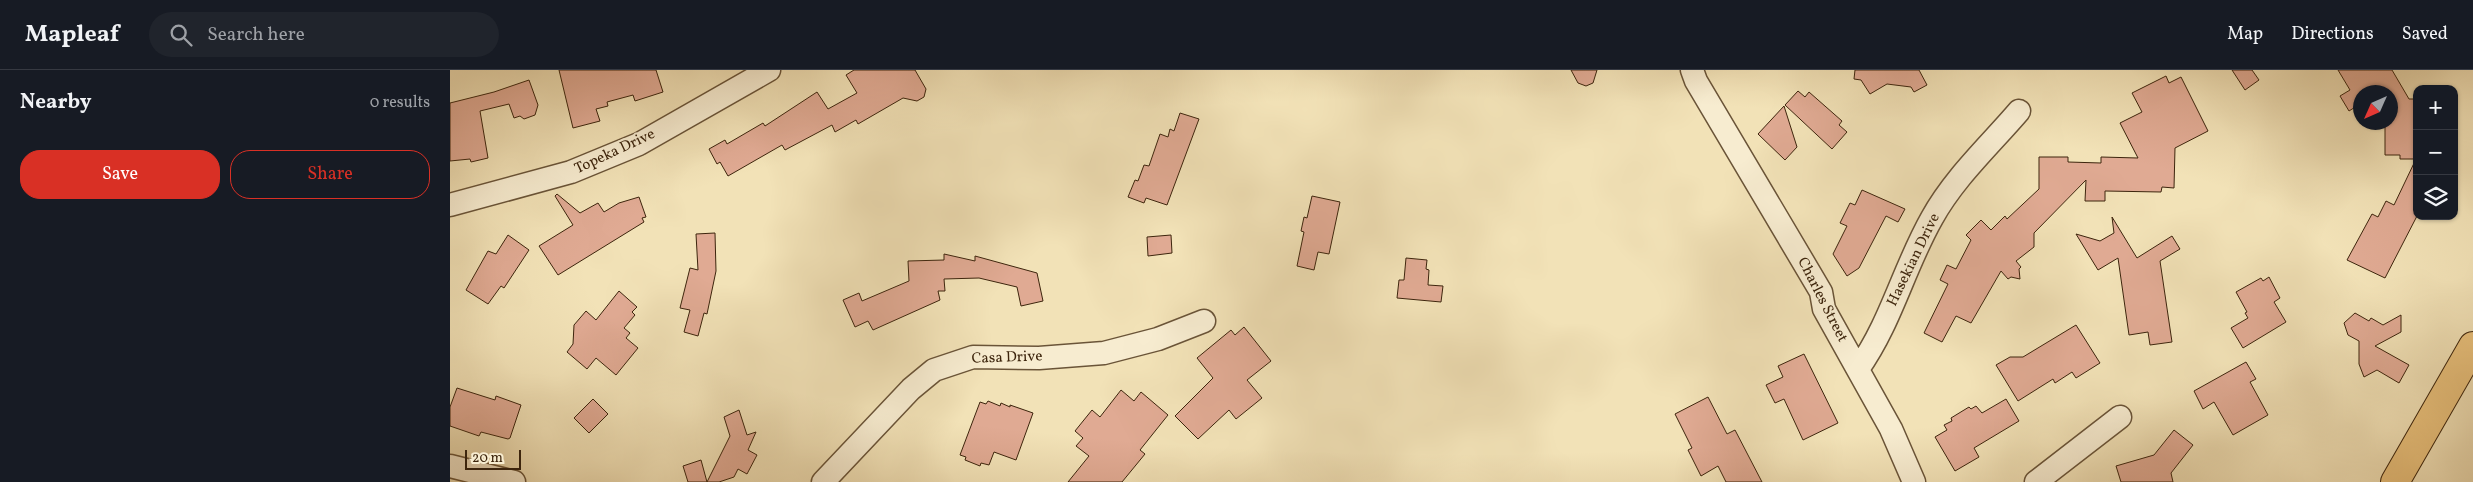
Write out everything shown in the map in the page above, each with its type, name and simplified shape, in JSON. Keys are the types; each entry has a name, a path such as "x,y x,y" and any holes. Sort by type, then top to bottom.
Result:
{"main road":[{"path":"2395,482 2473,346"}],"street":[{"name":"Topeka Drive","path":"450,205 571,172 597,162 638,144 769,70"},
{"name":"Charles Street","path":"1692,70 1696,81 1821,292 1824,309 1891,428 1914,482"},
{"name":"Hasekian Drive","path":"1858,369 1874,346 1918,245 1933,217 1951,189 2019,111"},
{"name":"Casa Drive","path":"823,482 911,389 934,370 973,357 1039,358 1104,353 1158,339 1204,321"},
{"path":"2036,482 2120,418"},
{"path":"450,466 514,482"}],"building":[{"path":"559,70 656,70 663,92 635,101 633,95 607,102 608,106 596,109 600,121 573,128"},
{"path":"854,70 915,70 926,89 924,97 917,101 903,98 858,124 856,120 835,132 832,125 785,150 782,145 728,176 720,162 717,164 709,149 725,140 727,144 763,123 765,126 817,92 828,109 857,93 846,75"},
{"path":"1571,70 1597,70 1593,83 1586,86 1578,83"},
{"path":"1855,70 1919,70 1927,85 1914,92 1911,87 1887,84 1870,94 1861,80 1854,79"},
{"path":"2232,70 2252,70 2259,80 2245,90"},
{"path":"2338,70 2392,70 2409,99 2413,99 2413,159 2400,159 2400,155 2385,155 2385,130 2398,130 2398,85 2353,85 2353,108 2349,111 2340,96 2350,90"},
{"path":"2166,76 2169,83 2181,77 2208,131 2175,148 2174,188 2162,187 2161,192 2105,191 2105,201 2085,201 2086,180 2034,233 2034,247 2016,261 2021,267 2019,269 2020,279 2011,277 2008,279 2001,271 1971,323 1956,316 1942,342 1924,333 1948,284 1940,280 1947,265 1956,269 1971,240 1966,235 1981,220 1991,230 2005,216 2007,219 2039,189 2039,157 2068,157 2068,162 2101,163 2101,157 2138,158 2120,123 2142,112 2132,93"},
{"path":"529,80 538,105 535,115 524,119 520,116 514,118 509,104 480,111 488,158 471,162 470,159 450,161 450,103 494,92"},
{"path":"1798,91 1805,97 1809,92 1842,121 1839,125 1847,132 1832,149 1785,105"},
{"path":"1784,106 1797,147 1785,160 1758,134"},
{"path":"1180,113 1199,119 1167,205 1146,198 1144,203 1128,197 1135,180 1138,181 1144,165 1149,166 1160,134 1168,137 1170,129 1174,131"},
{"path":"2413,165 2413,220 2415,220 2385,278 2347,260 2372,214 2378,217 2386,201 2394,205"},
{"path":"1862,190 1905,209 1898,222 1886,216 1859,268 1847,276 1833,254 1847,226 1840,223 1850,203 1855,205"},
{"path":"557,194 580,213 598,203 604,212 619,203 639,197 646,217 642,218 644,222 558,275 539,246 573,225 555,196"},
{"path":"1312,196 1340,202 1329,254 1318,252 1314,270 1297,266 1304,232 1301,231 1304,217 1307,218"},
{"path":"2112,217 2137,258 2172,236 2180,249 2160,261 2172,342 2150,345 2148,332 2129,335 2118,258 2098,270 2076,234 2100,241 2114,233"},
{"path":"715,233 716,271 707,314 704,313 698,336 684,332 690,310 680,308 690,268 698,270 696,234"},
{"path":"508,235 529,250 504,288 501,286 488,304 466,290 488,251 496,254"},
{"path":"1171,235 1172,253 1148,256 1147,237"},
{"path":"944,254 975,261 975,256 1037,273 1043,301 1021,306 1017,287 979,278 944,279 945,291 938,291 940,300 873,330 868,321 855,327 843,300 859,293 862,301 909,281 908,261 944,260"},
{"path":"1406,258 1427,260 1426,269 1429,270 1428,285 1443,286 1441,302 1397,298 1399,280 1404,280"},
{"path":"2269,277 2280,298 2274,302 2286,322 2243,348 2231,328 2248,318 2245,313 2247,312 2236,292 2261,278 2263,281"},
{"path":"619,291 637,307 632,312 635,315 624,328 630,333 626,338 638,348 616,375 596,358 587,369 567,352 573,344 574,325 586,311 596,320"},
{"path":"2355,313 2369,321 2371,318 2383,325 2401,315 2401,332 2375,346 2409,365 2399,383 2377,370 2364,377 2359,364 2359,341 2348,335 2344,323"},
{"path":"2076,325 2100,363 2076,378 2072,372 2055,383 2053,379 2018,401 1996,365 2010,357 2023,357"},
{"path":"1244,327 1271,361 1247,380 1262,398 1236,419 1229,410 1198,439 1175,416 1213,378 1197,358 1231,330 1235,335"},
{"path":"1804,354 1838,423 1803,440 1784,399 1775,403 1766,385 1783,377 1778,366"},
{"path":"2246,362 2256,379 2250,382 2268,415 2233,435 2214,402 2203,409 2194,391"},
{"path":"457,388 495,400 496,396 521,405 510,438 481,432 479,436 450,426 450,407"},
{"path":"1121,390 1134,401 1141,392 1168,415 1140,450 1145,454 1122,482 1068,482 1089,456 1076,446 1083,438 1075,431 1092,410 1100,417"},
{"path":"1708,397 1727,434 1735,430 1762,482 1726,482 1718,466 1701,476 1688,450 1692,448 1675,414"},
{"path":"593,399 608,414 589,433 574,418"},
{"path":"2006,399 2019,421 1974,448 1979,457 1955,471 1935,437 1947,430 1944,425 1952,421 1951,418 1969,407 1971,409 1976,406 1982,413"},
{"path":"988,401 1000,406 1001,403 1010,407 1010,405 1033,413 1016,460 994,452 989,465 981,463 980,466 965,460 966,457 960,455 980,402 986,404"},
{"path":"739,410 747,435 756,432 748,450 757,455 747,474 738,469 734,477 719,482 707,482 730,436 724,417"},
{"path":"2174,430 2193,445 2171,473 2173,482 2121,482 2116,466 2154,455"},
{"path":"701,460 707,482 688,482 683,466"}]}
